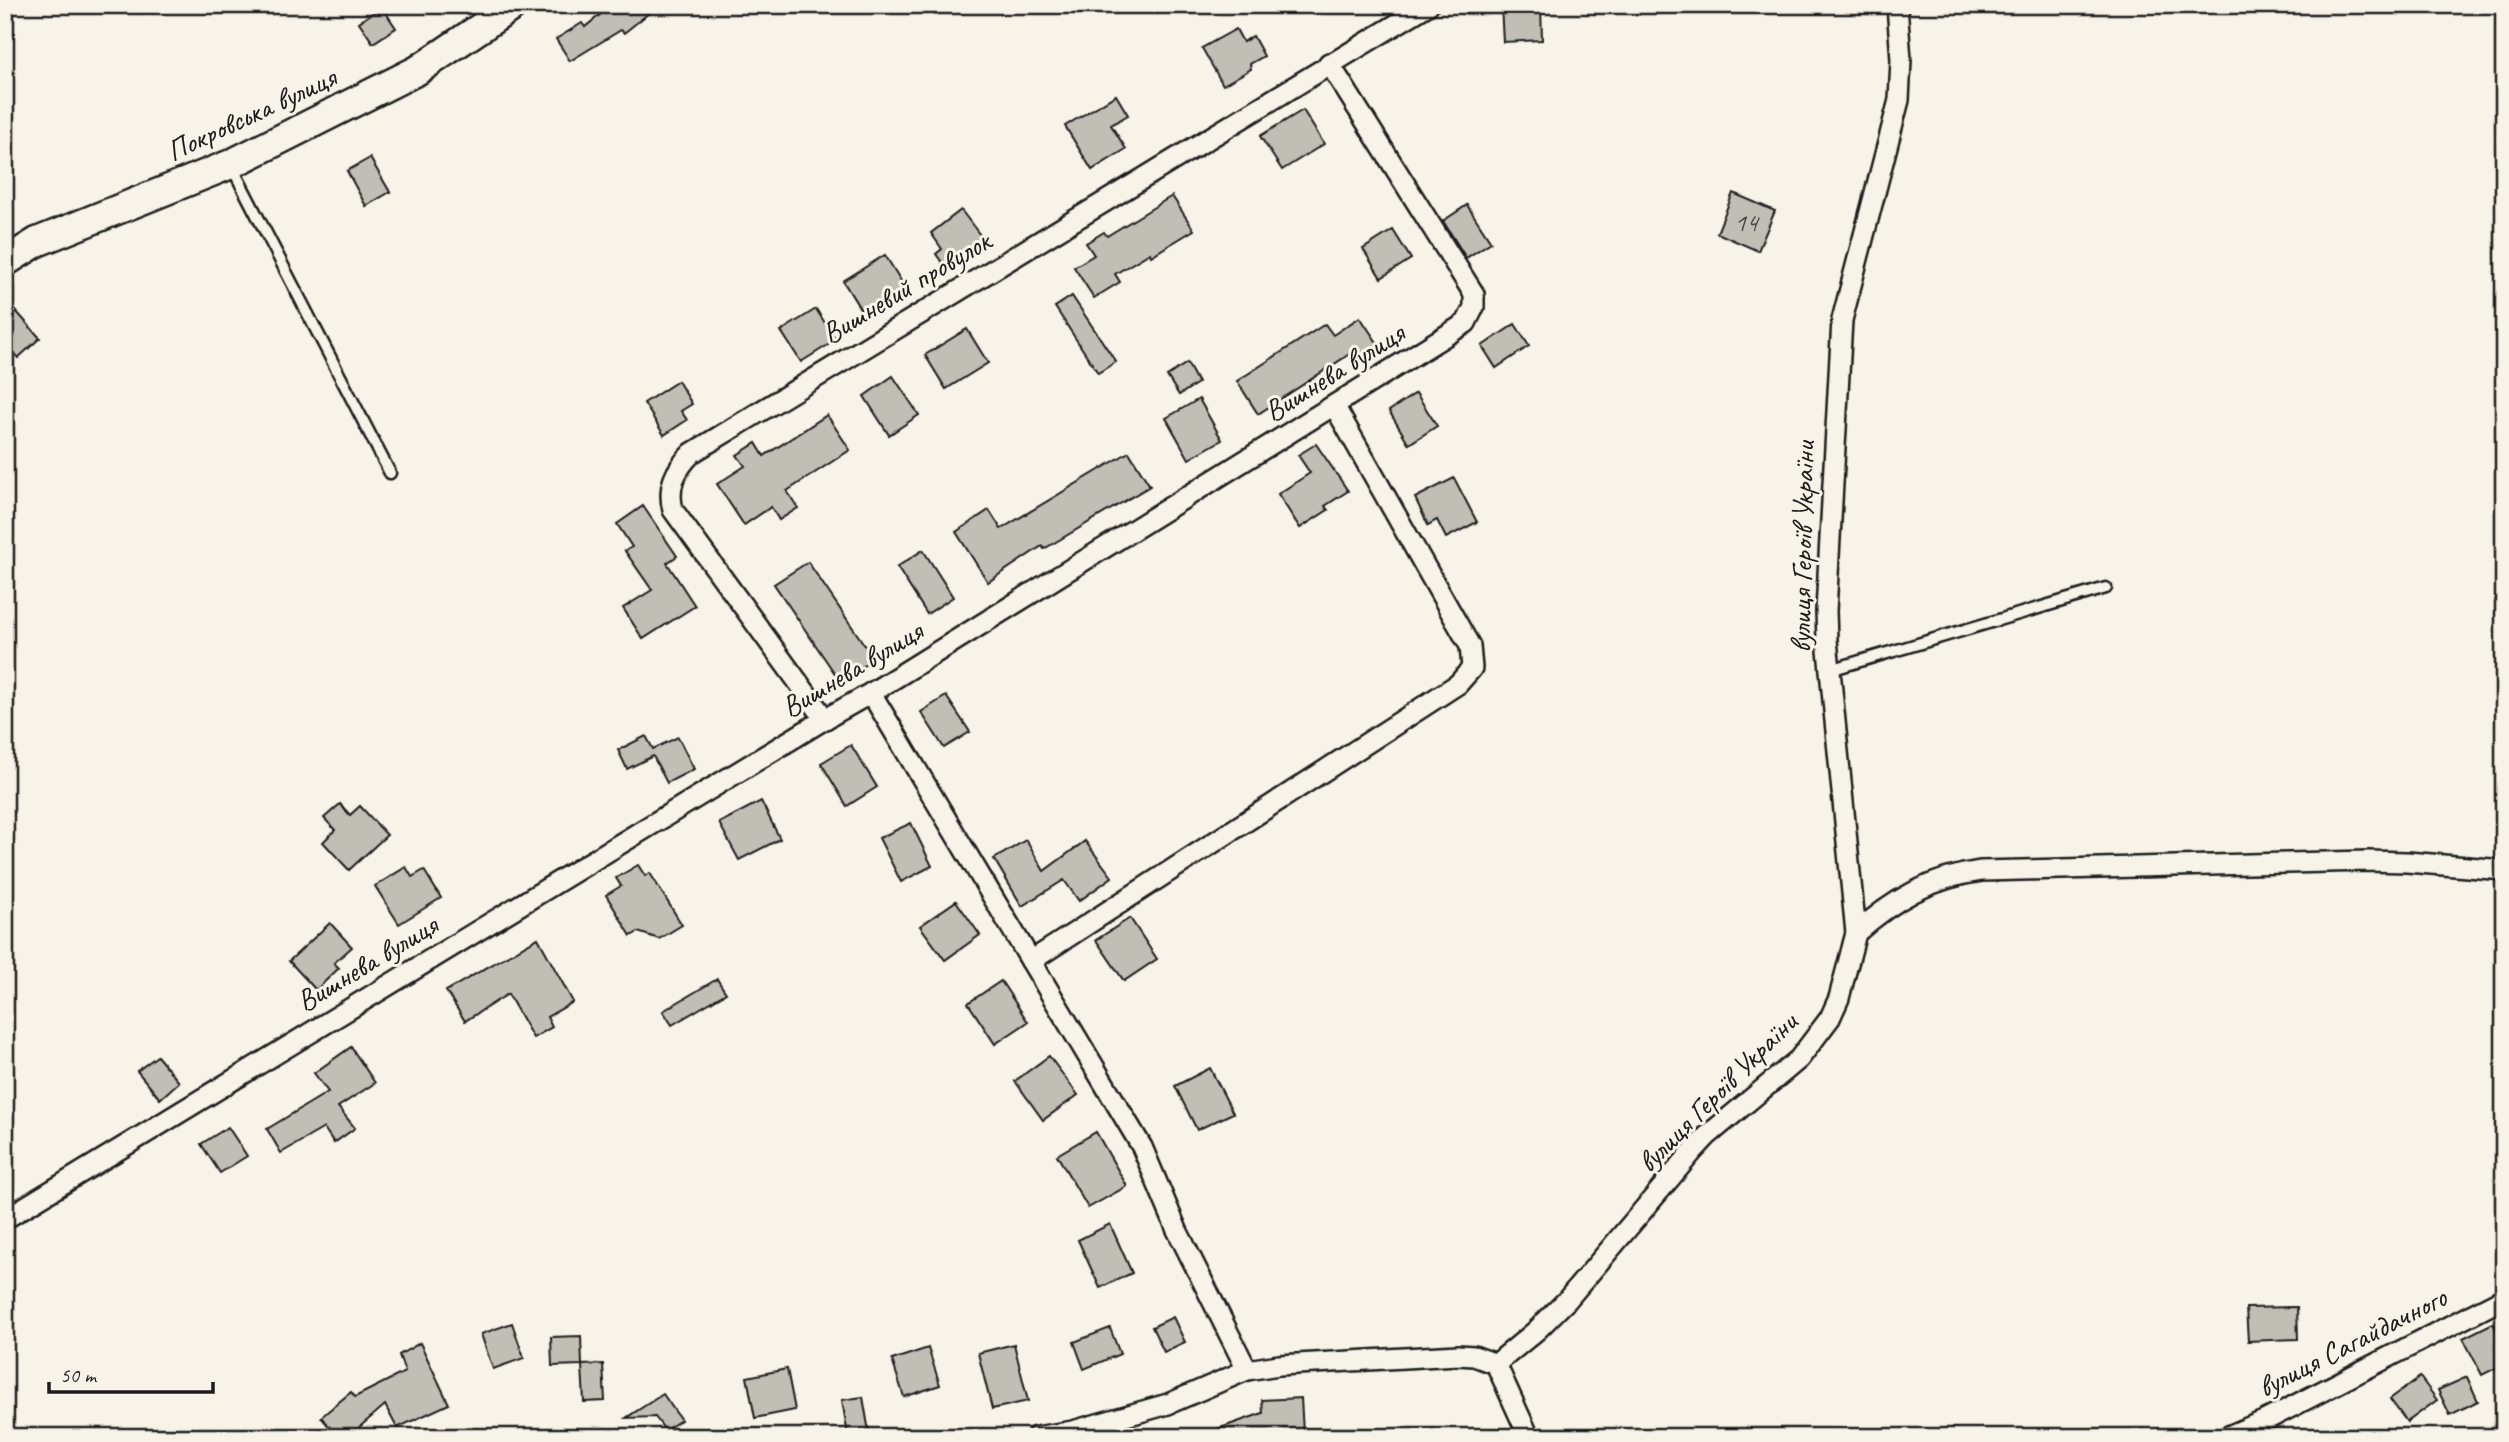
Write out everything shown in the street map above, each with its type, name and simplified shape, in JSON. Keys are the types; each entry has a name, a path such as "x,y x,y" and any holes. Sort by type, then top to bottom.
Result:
{"street":[{"name":"Покровська вулиця","path":"5,262 37,243 231,164 418,70 514,5"},
{"name":"Вишневий провулок","path":"825,719 673,510 671,485 682,463 704,446 1428,5"},
{"name":"вулиця Героїв України","path":"1496,1364 1537,1330 1567,1300 1707,1136 1781,1077 1815,1040 1839,998 1856,933 1829,670 1826,611 1839,349 1848,293 1899,100 1901,60 1897,5"},
{"name":"Вишнева вулиця","path":"5,1219 871,693 1335,407 1466,323 1475,307 1474,294 1329,63"},
{"path":"1031,961 1458,684 1472,668 1470,646 1335,407"},
{"path":"871,693 1142,1147 1177,1230 1247,1370"},
{"path":"1856,933 1896,901 1922,887 1959,874 1981,871 2355,861 2407,862 2504,870"},
{"name":"вулиця Сагайдачного","path":"2226,1437 2266,1420 2504,1298"},
{"path":"1036,1437 1073,1431 1168,1404 1247,1370 1279,1365 1458,1355 1474,1356 1496,1364 1529,1437"}],"lane":[{"path":"231,164 390,473"},
{"path":"1829,670 2106,588"}],"building":[{"path":"612,5 659,5 624,33 621,30 570,61 556,39 582,23 585,27"},
{"path":"1501,5 1541,5 1542,40 1503,42"},
{"path":"382,7 396,28 373,43 359,22"},
{"path":"1236,29 1243,42 1253,36 1264,56 1250,64 1251,69 1223,85 1202,48"},
{"path":"1116,95 1128,115 1111,125 1126,149 1092,170 1065,126"},
{"path":"1303,110 1324,144 1282,170 1260,136"},
{"path":"370,158 390,192 366,206 347,171"},
{"path":"1733,193 1775,211 1758,251 1717,233"},
{"path":"1172,196 1194,230 1115,274 1120,282 1094,298 1074,267 1094,255 1086,243 1104,232 1107,236"},
{"path":"1467,205 1491,242 1466,258 1443,221"},
{"path":"961,210 986,243 948,271 936,254 942,249 931,233"},
{"path":"1393,230 1411,259 1381,278 1363,249"},
{"path":"885,255 906,289 864,315 843,281"},
{"path":"1072,296 1116,362 1098,373 1055,307"},
{"path":"816,309 836,340 801,362 781,331"},
{"path":"16,311 40,338 18,358 5,343 5,321"},
{"path":"1360,317 1382,350 1364,362 1356,350 1258,414 1237,381 1325,324 1333,335"},
{"path":"1515,324 1529,346 1496,368 1482,346"},
{"path":"967,329 988,363 946,389 925,355"},
{"path":"1187,363 1198,383 1179,395 1167,376"},
{"path":"893,376 919,415 889,435 864,396"},
{"path":"678,381 692,404 681,411 687,420 664,435 644,403"},
{"path":"1416,393 1437,426 1409,444 1389,411"},
{"path":"1199,399 1222,440 1189,459 1166,418"},
{"path":"827,415 850,450 787,491 798,508 779,520 771,507 744,525 717,484 745,466 737,455 756,443 764,456"},
{"path":"1316,444 1348,491 1325,506 1328,510 1300,528 1278,494 1310,473 1298,455"},
{"path":"1129,452 1150,486 1044,549 1042,546 988,582 956,532 989,510 1001,529"},
{"path":"1454,478 1477,522 1446,538 1437,520 1428,525 1415,498"},
{"path":"643,506 677,556 667,563 695,606 643,639 623,608 652,590 625,551 632,547 617,524"},
{"path":"923,550 953,597 927,614 897,567"},
{"path":"808,562 874,659 840,681 774,584"},
{"path":"946,696 970,732 944,748 921,712"},
{"path":"646,736 653,749 678,737 694,769 667,783 653,756 627,769 618,750"},
{"path":"851,745 877,787 847,806 821,763"},
{"path":"761,801 780,839 739,860 719,823"},
{"path":"340,804 350,815 360,806 387,835 349,870 323,842 335,830 324,818"},
{"path":"911,823 932,866 901,882 879,838"},
{"path":"1026,840 1044,871 1085,841 1112,877 1079,901 1064,880 1022,906 994,859"},
{"path":"638,865 645,876 650,873 682,925 659,939 638,932 631,936 606,895 621,886 616,878"},
{"path":"406,867 412,877 424,870 441,898 399,924 375,886"},
{"path":"956,901 980,935 945,960 920,926"},
{"path":"1130,918 1157,959 1124,981 1096,940"},
{"path":"330,923 352,947 334,963 339,968 316,990 289,961"},
{"path":"538,938 573,1002 547,1017 552,1027 533,1038 508,994 465,1021 446,991"},
{"path":"717,979 726,993 672,1025 663,1011"},
{"path":"1001,981 1028,1022 995,1044 968,1003"},
{"path":"351,1047 375,1083 338,1107 355,1128 334,1143 324,1128 281,1153 267,1129 328,1092 314,1073"},
{"path":"157,1056 179,1082 160,1099 137,1071"},
{"path":"1049,1056 1078,1095 1043,1120 1015,1081"},
{"path":"1210,1068 1233,1113 1197,1130 1175,1086"},
{"path":"228,1127 247,1156 220,1173 201,1144"},
{"path":"1096,1132 1127,1186 1088,1208 1057,1155"},
{"path":"1110,1224 1132,1273 1100,1288 1078,1240"},
{"path":"2297,1307 2298,1339 2248,1341 2246,1308"},
{"path":"1173,1317 1185,1342 1164,1352 1152,1327"},
{"path":"512,1323 524,1358 493,1369 481,1334"},
{"path":"2493,1323 2504,1344 2504,1364 2482,1375 2463,1338"},
{"path":"1110,1328 1120,1354 1084,1369 1074,1342"},
{"path":"581,1336 582,1365 552,1366 551,1337"},
{"path":"420,1343 449,1404 397,1428 385,1405 348,1437 338,1437 321,1417 351,1392 355,1397 405,1372 399,1355"},
{"path":"1014,1344 1028,1401 992,1409 978,1353"},
{"path":"928,1348 940,1385 904,1397 892,1360"},
{"path":"603,1364 605,1401 584,1402 582,1365"},
{"path":"787,1369 795,1410 755,1418 747,1377"},
{"path":"2420,1377 2437,1400 2407,1422 2390,1399"},
{"path":"2467,1377 2478,1401 2450,1415 2438,1390"},
{"path":"663,1394 681,1420 665,1430 655,1417 626,1418"},
{"path":"863,1397 869,1432 848,1435 842,1400"},
{"path":"1301,1398 1303,1432 1210,1437 1209,1432 1263,1413 1262,1400"}]}
